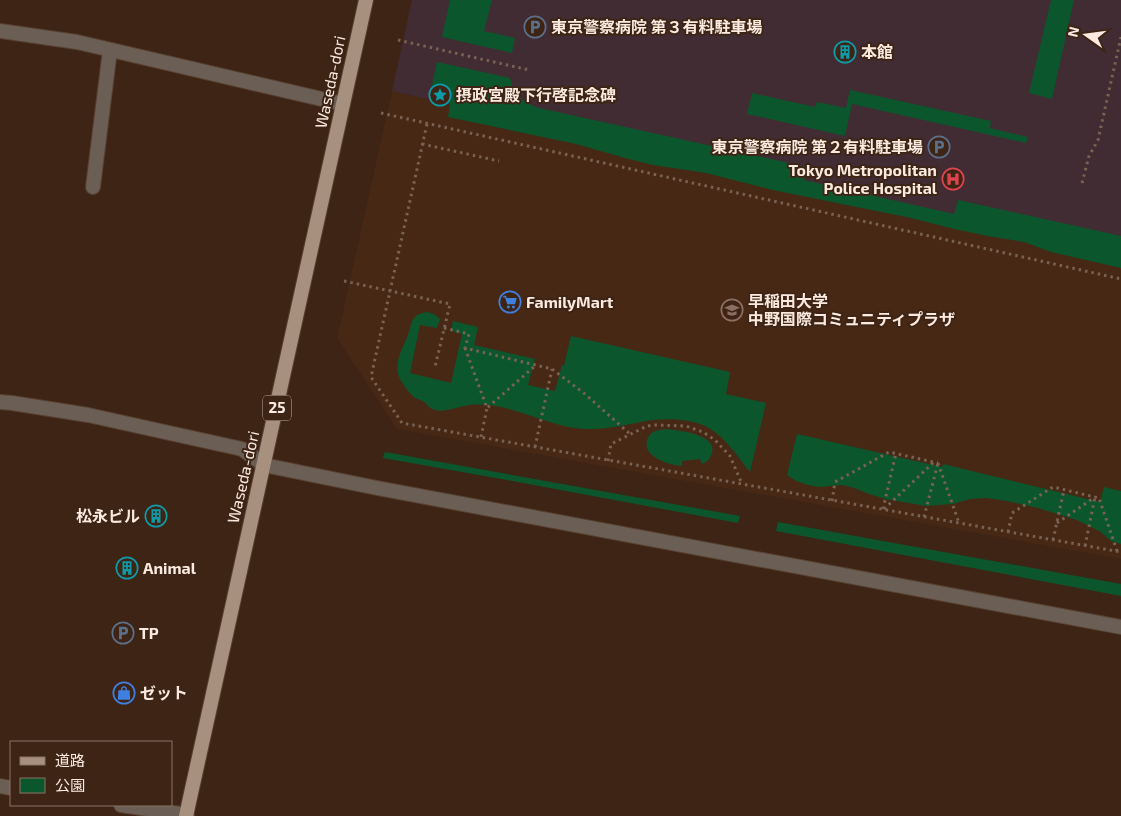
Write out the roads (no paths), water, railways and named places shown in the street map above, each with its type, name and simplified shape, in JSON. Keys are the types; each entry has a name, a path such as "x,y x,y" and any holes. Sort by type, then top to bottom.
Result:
{"main road":[{"name":"Waseda-dori","path":"186,816 366,0"}],"street":[{"path":"0,31 77,42 343,104"},
{"path":"93,187 110,50"},
{"path":"0,402 88,415 242,449 264,465 1121,627"},
{"path":"127,806 186,816"}],"place":[{"name":"東京警察病院 第３有料駐車場","path":"535,27"},
{"name":"本館","path":"845,52"},
{"name":"摂政宮殿下行啓記念碑","path":"440,95"},
{"name":"東京警察病院 第２有料駐車場","path":"939,147"},
{"name":"Tokyo Metropolitan Police Hospital","path":"953,179"},
{"name":"FamilyMart","path":"510,302"},
{"name":"早稲田大学 中野国際コミュニティプラザ","path":"732,310"},
{"name":"松永ビル","path":"156,516"},
{"name":"Animal","path":"127,568"},
{"name":"TP","path":"123,633"},
{"name":"ゼット","path":"124,693"}]}
